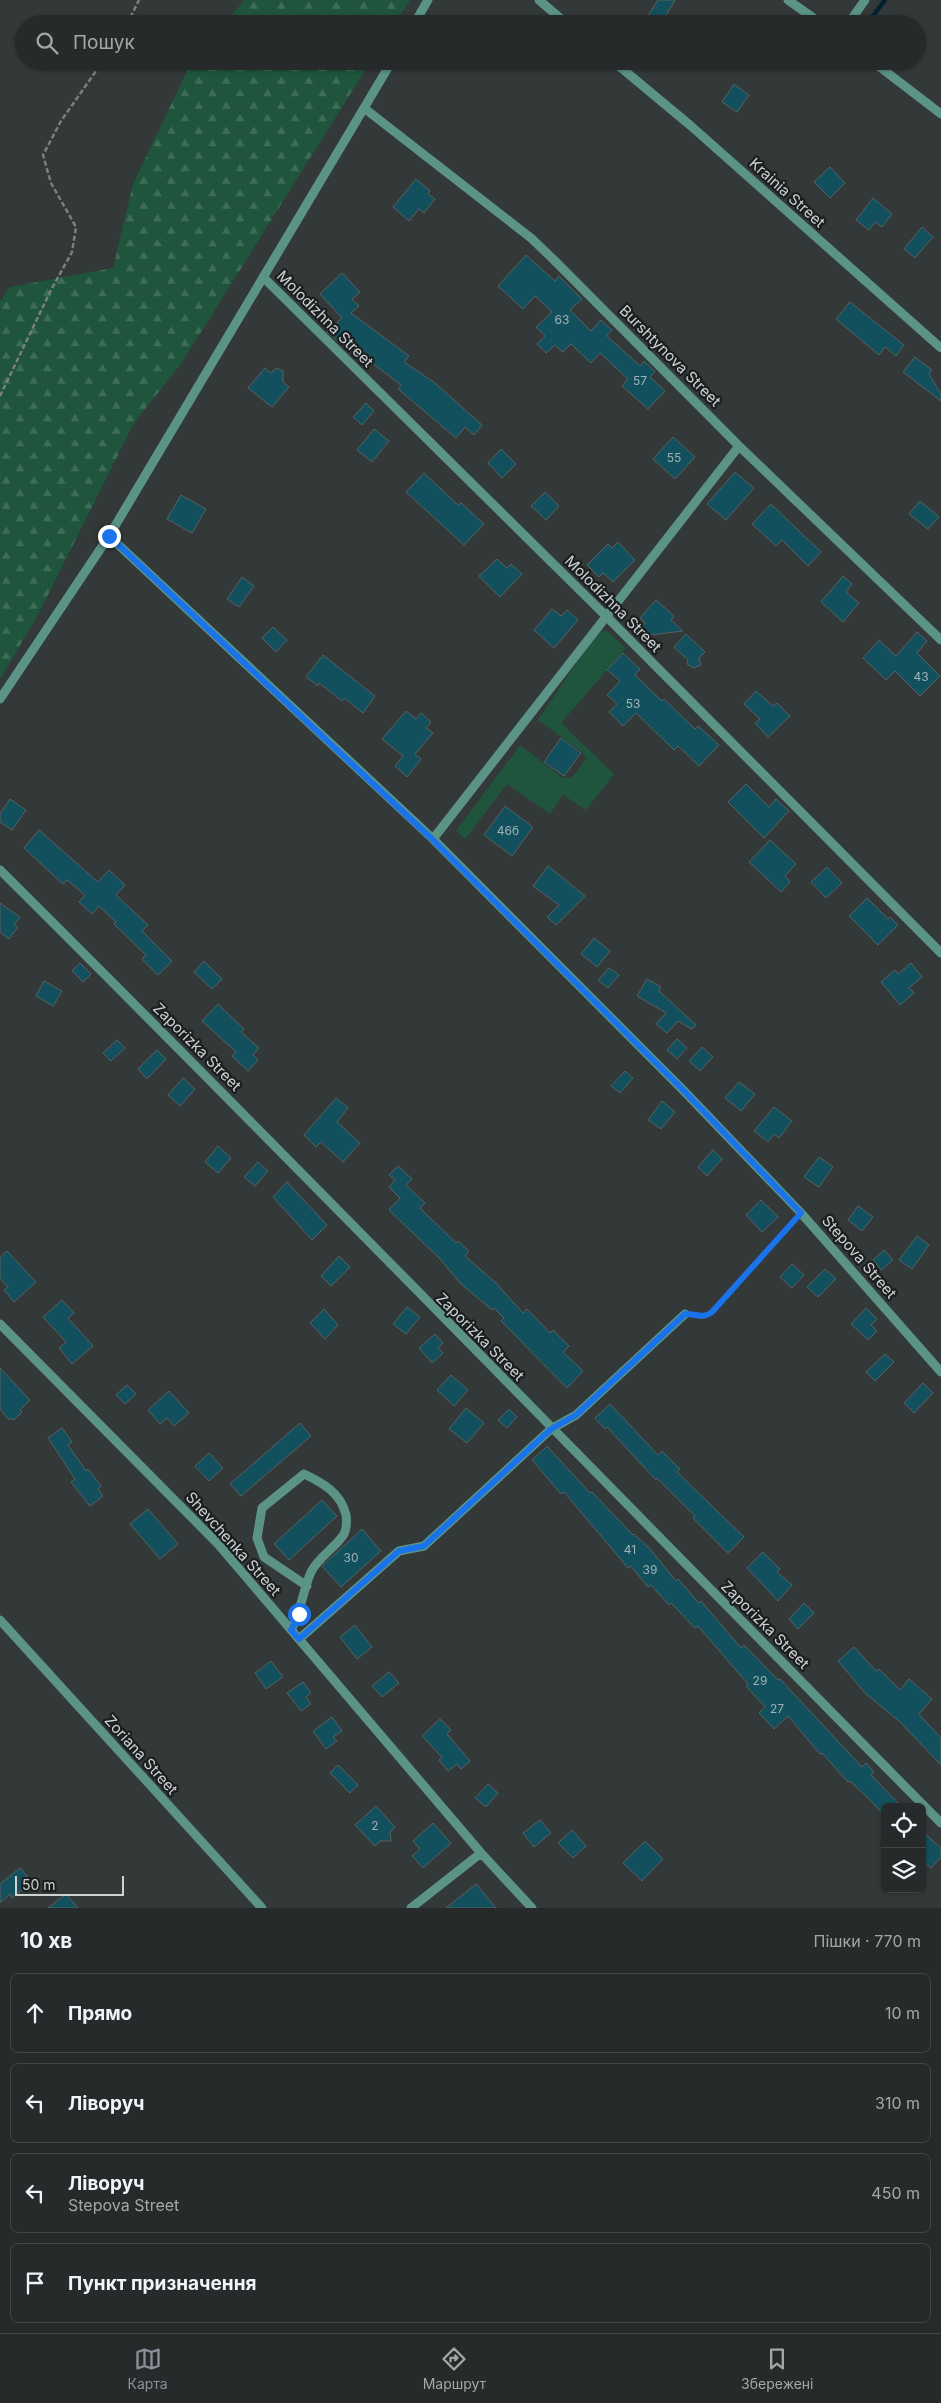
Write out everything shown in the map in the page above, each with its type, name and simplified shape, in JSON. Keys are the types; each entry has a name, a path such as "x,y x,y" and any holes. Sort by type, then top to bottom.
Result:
{"street":[{"path":"419,15 428,0"},
{"path":"539,0 556,15"},
{"path":"788,0 809,15"},
{"path":"854,15 865,0"},
{"path":"0,699 109,536 387,70"},
{"name":"Krainia Street","path":"624,70 691,126 941,348"},
{"path":"884,70 941,114"},
{"name":"Burshtynova Street","path":"364,108 531,238 739,446 941,640"},
{"name":"Molodizhna Street","path":"263,277 605,615 941,953"},
{"path":"432,839 605,615 739,446"},
{"name":"Stepova Street","path":"109,536 432,839 684,1091 801,1213 941,1372"},
{"name":"Zaporizka Street","path":"0,870 256,1124 551,1429 941,1823"},
{"path":"299,1639 399,1551 424,1546 551,1429 576,1415 685,1314"},
{"name":"Shevchenka Street","path":"0,1324 218,1544 481,1853 532,1908"},
{"path":"291,1630 299,1614 312,1572 332,1547 343,1537 347,1524 343,1502 323,1483 304,1474 262,1508 257,1538 264,1556 307,1586"},
{"name":"Zoriana Street","path":"0,1620 262,1908"},
{"path":"411,1908 481,1853"}],"path":[{"path":"132,15 139,0"},
{"path":"0,396 72,252 76,227 52,183 42,155 61,121 97,70"},
{"path":"685,1314 701,1317 707,1316 712,1312 801,1213"}],"green space":[{"path":"244,0 410,0 401,15 232,15"},
{"path":"365,70 181,364 134,423 38,615 0,679 0,301 10,287 113,268 133,184 187,71"},
{"path":"607,631 626,648 561,723 614,774 586,810 563,795 550,814 507,784 465,839 456,831 520,745 563,778 572,777 586,759 582,752 538,720 592,640 600,632"}],"building":[{"path":"658,0 675,0 666,15 649,15"},
{"path":"734,84 749,95 737,112 722,102"},
{"path":"830,167 845,183 830,198 814,182"},
{"path":"416,179 430,191 428,194 435,199 424,213 419,209 409,221 393,207"},
{"path":"873,198 892,214 882,227 875,222 869,230 856,220"},
{"path":"922,227 933,237 915,258 904,249"},
{"path":"526,255 555,281 559,276 582,299 570,310 591,331 601,320 612,330 607,336 640,366 644,361 655,372 650,377 665,391 648,409 622,386 628,379 600,353 591,363 571,344 563,352 555,345 546,353 537,344 545,336 536,327 552,312 535,296 523,309 498,286"},
{"path":"342,273 360,292 352,299 359,306 351,313 409,356 404,362 435,383 482,425 474,435 465,427 456,438 398,389 401,385 368,360 365,363 327,332 342,318 320,294"},
{"path":"850,302 904,345 896,356 885,347 879,355 836,319"},
{"path":"915,357 932,370 929,374 941,394 941,401 903,372"},
{"path":"265,368 271,373 276,368 283,371 283,382 289,387 272,407 248,388"},
{"path":"366,403 374,411 362,425 353,417"},
{"path":"374,429 389,441 372,462 357,450"},
{"path":"673,437 695,457 675,479 653,459"},
{"path":"501,449 516,464 502,478 488,463"},
{"path":"735,472 754,488 726,520 707,504"},
{"path":"424,473 458,505 461,503 484,524 464,545 406,492"},
{"path":"545,492 559,506 546,520 531,506"},
{"path":"181,495 206,509 192,533 167,519"},
{"path":"920,501 939,517 928,529 909,514"},
{"path":"771,504 821,552 808,566 782,540 776,546 752,524"},
{"path":"618,542 635,560 613,582 603,573 599,577 587,565 608,544 612,548"},
{"path":"497,559 507,568 511,564 522,574 500,597 479,576"},
{"path":"843,576 852,584 846,592 859,603 843,622 821,602"},
{"path":"242,577 254,586 239,607 227,599"},
{"path":"656,600 674,616 671,620 683,631 650,635 641,627 645,623 640,618"},
{"path":"552,609 561,616 567,610 578,620 554,648 534,630"},
{"path":"273,627 287,640 276,652 262,638"},
{"path":"917,632 927,641 917,653 940,676 920,696 895,671 886,680 863,658 879,640 896,656"},
{"path":"686,634 705,652 699,658 701,665 694,668 687,664 688,660 674,647"},
{"path":"623,653 640,669 635,675 662,701 664,699 695,729 698,726 719,745 699,766 678,746 674,750 636,713 623,726 609,712 617,704 607,695 620,681 607,670"},
{"path":"323,655 375,696 363,713 344,698 342,701 319,683 318,686 306,677"},
{"path":"756,691 773,706 777,703 790,716 768,737 755,723 760,719 744,704"},
{"path":"406,711 416,719 421,713 431,722 426,728 433,733 415,754 421,759 407,777 395,766 403,756 382,739"},
{"path":"561,738 581,753 564,776 544,762"},
{"path":"746,784 769,807 776,799 789,811 764,838 728,802"},
{"path":"10,799 26,810 12,830 0,822 0,814"},
{"path":"505,806 533,827 512,856 484,835"},
{"path":"39,830 98,882 109,870 125,885 116,895 148,925 142,931 172,961 158,975 142,959 146,955 114,924 116,922 99,906 92,914 79,902 85,895 67,880 63,884 24,848"},
{"path":"770,840 796,864 785,876 790,882 781,892 749,862"},
{"path":"548,866 585,896 556,925 547,917 559,905 533,886"},
{"path":"827,867 842,883 826,898 811,882"},
{"path":"867,898 888,919 890,917 898,925 878,945 849,916"},
{"path":"0,903 20,917 14,925 18,927 9,939 0,932"},
{"path":"594,938 610,951 597,967 581,954"},
{"path":"204,961 222,979 212,989 194,972"},
{"path":"80,963 91,974 83,982 72,971"},
{"path":"911,963 922,977 909,988 914,993 900,1005 881,982 895,970 898,974"},
{"path":"609,968 619,975 608,988 598,980"},
{"path":"647,979 661,987 659,991 696,1025 692,1029 678,1021 667,1033 656,1024 666,1013 637,996"},
{"path":"44,981 62,991 53,1006 36,996"},
{"path":"218,1004 244,1029 241,1032 259,1048 253,1055 258,1060 248,1071 232,1056 236,1052 202,1021"},
{"path":"677,1039 687,1048 677,1059 667,1050"},
{"path":"117,1040 125,1048 111,1061 103,1053"},
{"path":"702,1047 713,1057 700,1071 689,1061"},
{"path":"157,1050 166,1059 147,1079 138,1069"},
{"path":"625,1071 633,1078 620,1093 611,1086"},
{"path":"183,1078 195,1089 180,1106 168,1095"},
{"path":"739,1082 755,1094 741,1111 725,1098"},
{"path":"336,1098 348,1108 337,1122 360,1143 343,1162 321,1142 316,1147 304,1135"},
{"path":"662,1101 675,1112 661,1129 648,1120"},
{"path":"774,1107 792,1121 779,1138 774,1134 768,1142 754,1131"},
{"path":"218,1146 231,1158 218,1173 205,1162"},
{"path":"713,1150 722,1159 707,1176 698,1167"},
{"path":"819,1157 833,1167 819,1187 804,1177"},
{"path":"258,1162 268,1171 255,1186 244,1177"},
{"path":"398,1166 412,1179 406,1185 425,1203 420,1208 456,1243 458,1241 469,1251 465,1256 496,1283 523,1313 527,1309 550,1333 553,1330 569,1346 563,1352 583,1371 567,1388 501,1321 504,1318 494,1308 492,1310 461,1284 440,1259 389,1210 400,1198 389,1187 395,1180 389,1175"},
{"path":"287,1182 327,1225 312,1240 273,1197"},
{"path":"761,1200 778,1217 762,1232 746,1215"},
{"path":"858,1206 873,1217 862,1231 848,1220"},
{"path":"917,1236 929,1245 912,1269 899,1260"},
{"path":"884,1250 893,1260 881,1270 873,1260"},
{"path":"7,1251 36,1282 14,1302 4,1290 8,1287 0,1278 0,1257"},
{"path":"339,1256 350,1267 331,1286 321,1276"},
{"path":"792,1264 804,1275 792,1288 780,1277"},
{"path":"825,1269 836,1279 818,1297 807,1287"},
{"path":"62,1300 74,1313 68,1318 93,1346 72,1364 59,1348 66,1342 43,1317"},
{"path":"407,1307 420,1317 406,1334 393,1324"},
{"path":"866,1308 877,1319 871,1325 877,1331 868,1340 851,1324"},
{"path":"324,1309 338,1325 325,1339 310,1323"},
{"path":"435,1334 443,1343 438,1347 443,1353 432,1363 419,1348"},
{"path":"885,1354 894,1362 875,1381 866,1372"},
{"path":"0,1368 30,1400 20,1410 22,1412 14,1420 11,1418 9,1420 0,1409"},
{"path":"451,1375 468,1390 454,1406 437,1390"},
{"path":"923,1383 933,1393 914,1413 904,1403"},
{"path":"127,1385 136,1394 125,1404 116,1395"},
{"path":"169,1391 189,1413 174,1426 167,1418 160,1424 148,1410"},
{"path":"610,1404 658,1455 662,1451 680,1469 677,1472 744,1537 728,1553 693,1518 695,1516 657,1478 656,1480 607,1427 605,1429 595,1418"},
{"path":"466,1408 484,1423 467,1443 449,1429"},
{"path":"509,1409 517,1417 507,1428 498,1420"},
{"path":"300,1423 311,1436 241,1496 230,1484"},
{"path":"62,1428 72,1442 68,1445 86,1471 88,1469 101,1486 98,1489 103,1496 90,1506 71,1482 75,1479 48,1438"},
{"path":"547,1446 590,1493 592,1492 633,1535 650,1549 676,1581 678,1579 699,1603 701,1601 741,1648 744,1645 778,1680 780,1679 862,1767 866,1763 874,1772 871,1775 898,1803 881,1803 881,1812 850,1781 848,1782 822,1753 820,1754 788,1716 774,1729 759,1713 765,1707 746,1686 748,1684 698,1626 695,1628 671,1603 669,1605 651,1585 648,1587 631,1566 628,1568 564,1492 561,1494 532,1460"},
{"path":"209,1453 223,1468 209,1481 195,1466"},
{"path":"322,1500 337,1516 289,1560 274,1544"},
{"path":"148,1509 178,1544 160,1559 130,1524"},
{"path":"362,1529 381,1551 341,1587 322,1566"},
{"path":"763,1552 780,1569 777,1572 792,1585 778,1601 747,1568"},
{"path":"804,1603 814,1613 798,1629 789,1619"},
{"path":"355,1625 372,1647 357,1659 340,1637"},
{"path":"854,1647 876,1671 879,1669 900,1690 909,1679 932,1699 919,1714 941,1738 941,1765 900,1722 866,1694 838,1661"},
{"path":"271,1661 283,1677 266,1689 255,1673"},
{"path":"389,1672 399,1683 382,1697 372,1686"},
{"path":"303,1682 311,1693 306,1697 311,1704 301,1711 287,1693"},
{"path":"332,1717 342,1731 333,1737 337,1741 326,1749 313,1731"},
{"path":"440,1719 451,1730 447,1734 470,1761 461,1769 457,1764 448,1771 439,1760 442,1757 422,1736"},
{"path":"338,1765 358,1785 350,1793 330,1773"},
{"path":"488,1784 498,1793 486,1807 475,1798"},
{"path":"376,1806 395,1827 390,1832 391,1841 380,1841 375,1846 355,1825"},
{"path":"540,1820 551,1833 534,1847 523,1833"},
{"path":"433,1823 451,1843 423,1868 412,1856 420,1849 413,1841"},
{"path":"572,1830 586,1846 573,1858 558,1843"},
{"path":"926,1835 941,1848 941,1857 931,1868 926,1863"},
{"path":"645,1841 663,1859 642,1881 623,1863"},
{"path":"20,1868 32,1882 12,1898 10,1894 0,1903 0,1884"},
{"path":"476,1884 496,1908 446,1908"},
{"path":"66,1894 78,1908 48,1908"}],"waterway":[{"path":"874,15 885,0"}],"route":[{"path":"109,536 432,839 684,1091 801,1213 712,1312 707,1316 701,1317 690,1313 685,1314 576,1415 551,1429 424,1546 414,1550 404,1549 399,1551 299,1639 291,1630 299,1614"}]}
